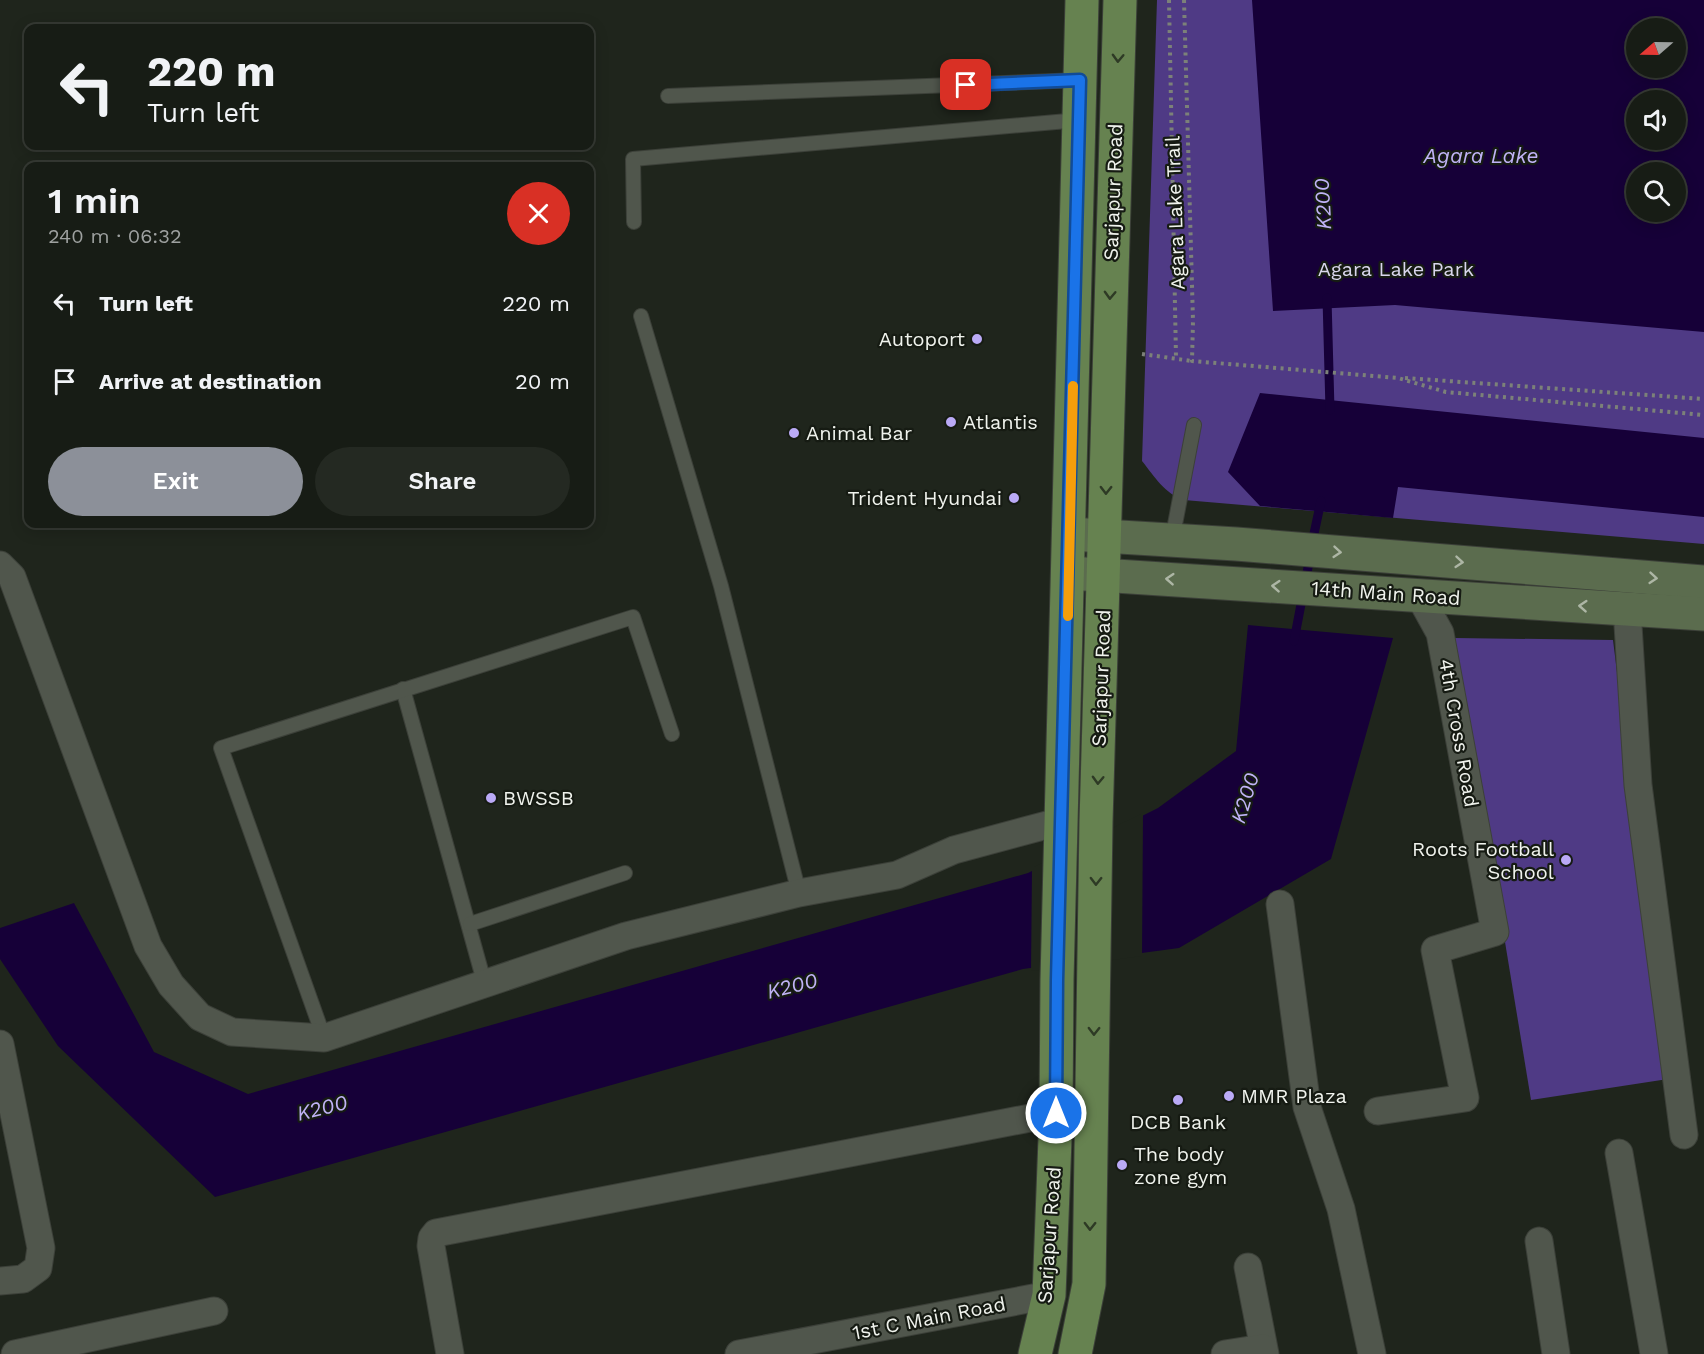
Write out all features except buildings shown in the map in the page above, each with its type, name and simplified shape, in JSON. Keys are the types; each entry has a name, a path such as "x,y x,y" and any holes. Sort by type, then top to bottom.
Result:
{"main road":[{"name":"Sarjapur Road","path":"1035,1354 1049,1295 1056,1113 1057,980 1082,0"},
{"name":"Sarjapur Road","path":"1075,1354 1089,1284 1096,822 1120,0"},
{"name":"14th Main Road","path":"1070,534 1236,544 1704,582"},
{"name":"14th Main Road","path":"1069,573 1704,614"}],"street":[{"path":"0,565 12,577 8,591 148,946 171,985 200,1017 232,1032 324,1038 626,936 799,893 897,875 954,850 1062,828"},
{"name":"4th Cross Road","path":"1378,1111 1465,1098 1435,950 1496,933 1440,633 1408,595"},
{"path":"1627,609 1638,785 1684,1135"},
{"path":"1280,904 1307,1107 1341,1209 1372,1354"},
{"path":"0,1044 41,1248 38,1268 23,1279 0,1281"},
{"path":"450,1354 431,1246 432,1238 436,1233 1056,1113"},
{"path":"1619,1153 1654,1354"},
{"path":"1539,1241 1556,1354"},
{"path":"1225,1354 1264,1351 1248,1267"},
{"name":"1st C Main Road","path":"739,1354 1049,1295"},
{"path":"15,1354 214,1311"}],"lane":[{"path":"668,96 1080,80"},
{"path":"634,222 633,159 1079,120"},
{"path":"641,316 721,586 799,893"},
{"path":"1172,540 1194,425"},
{"path":"324,1038 221,748 633,616 672,734"},
{"path":"403,689 470,924 485,985"},
{"path":"470,924 625,873"}],"path":[{"path":"1169,0 1176,357"},
{"name":"Agara Lake Trail","path":"1184,0 1193,321 1192,361"},
{"path":"1108,351 1255,367 1704,399"},
{"path":"1398,378 1446,392 1704,415"}],"green space":[{"name":"Agara Lake Park","path":"1157,0 1704,0 1704,544 1184,500 1171,493 1142,461"},
{"name":"Roots Football School","path":"1455,638 1613,640 1668,1079 1531,1100"}],"water":[{"name":"Agara Lake","path":"1252,0 1704,0 1704,332 1395,305 1273,311"},
{"path":"1260,393 1704,438 1704,517 1398,487 1393,518 1260,506 1228,472"},
{"path":"1248,625 1393,638 1331,859 1179,948 1023,969 215,1197 58,1046 0,959 0,928 74,903 154,1052 248,1094 1028,873 1158,808 1236,751"}],"pier":[{"path":"1143,813 1142,956 1031,971 1032,868"}],"waterway":[{"name":"K200","path":"1327,298 1330,410"},
{"name":"K200","path":"1312,543 1321,501"},
{"name":"K200","path":"1294,641 1310,557"}],"slow traffic":[{"path":"1068,616 1073,386"}],"place":[{"name":"Autoport","path":"977,339"},
{"name":"Atlantis","path":"951,422"},
{"name":"Animal Bar","path":"794,433"},
{"name":"Trident Hyundai","path":"1014,498"},
{"name":"BWSSB","path":"491,798"},
{"name":"Roots Football School","path":"1566,860"},
{"name":"MMR Plaza","path":"1229,1096"},
{"name":"DCB Bank","path":"1178,1100"},
{"name":"The body zone gym","path":"1122,1165"}],"route":[{"path":"966,85 1080,80 1071,510 1057,980 1056,1113"}]}
